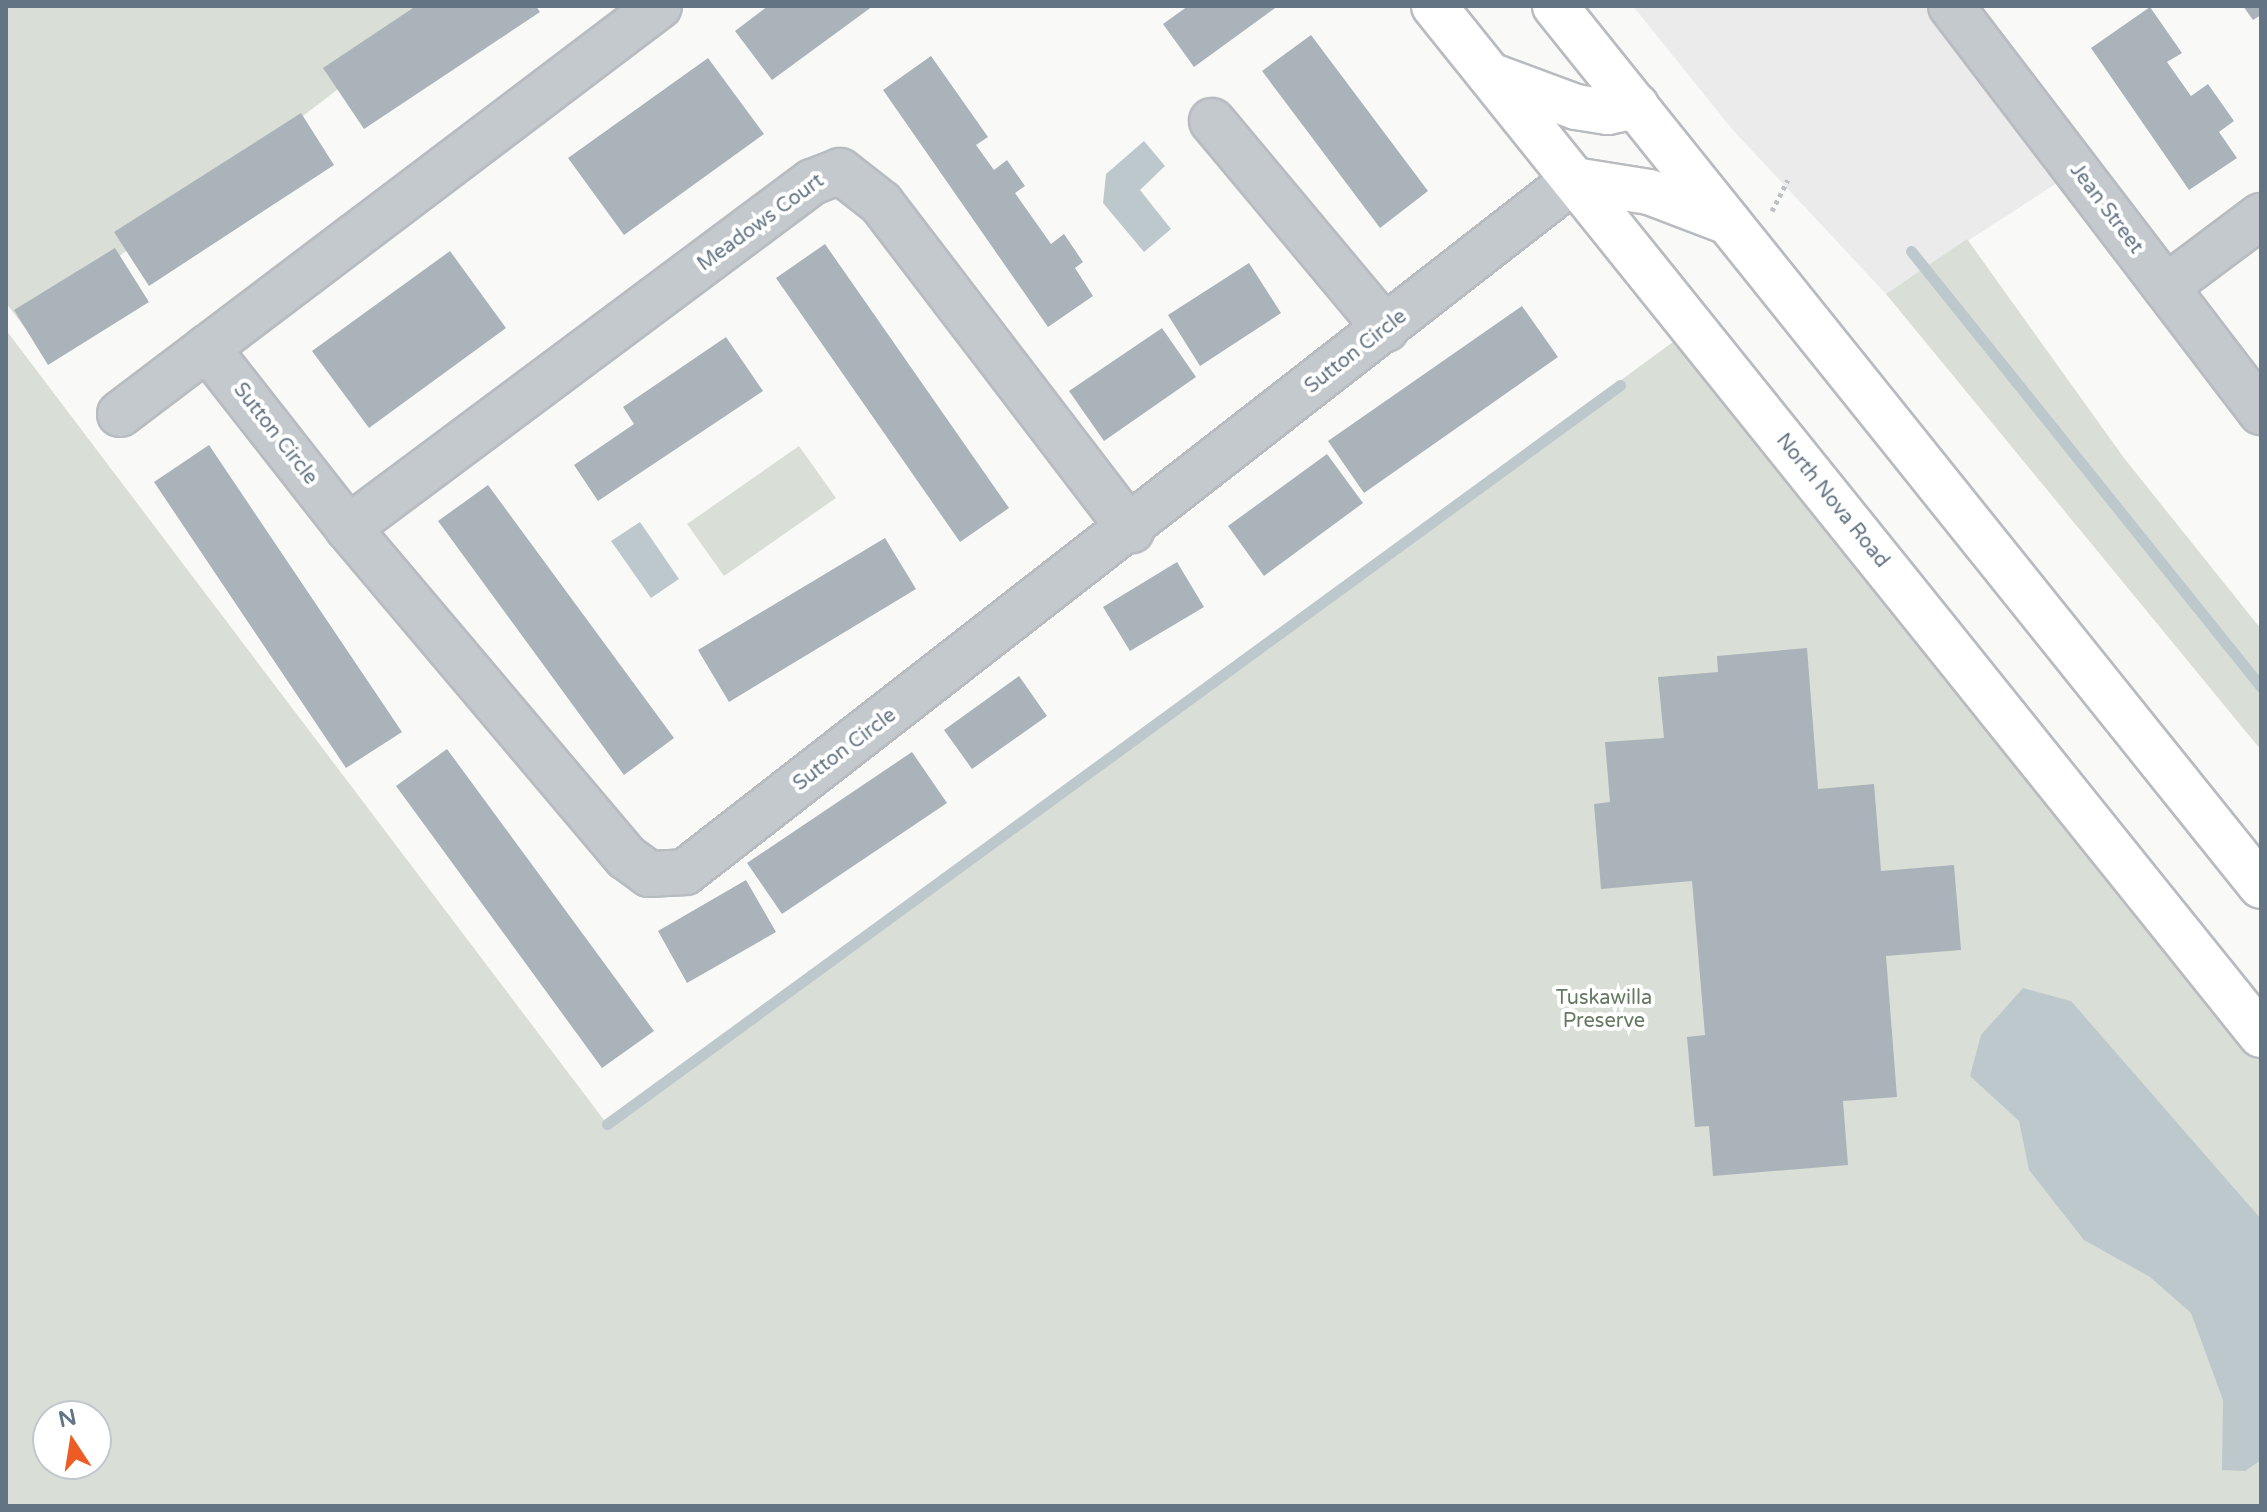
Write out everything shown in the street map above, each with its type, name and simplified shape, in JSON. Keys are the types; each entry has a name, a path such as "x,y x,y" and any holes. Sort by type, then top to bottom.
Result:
{"main road":[{"name":"North Nova Road","path":"1434,6 2261,1035"},
{"path":"1555,6 2261,886"},
{"path":"1490,75 1576,107 1608,112 1636,106"},
{"path":"1574,180 1649,192 1730,223"}],"street":[{"path":"120,414 659,6"},
{"name":"Jean Street","path":"1951,6 2261,412"},
{"path":"1212,121 1386,329"},
{"name":"Meadows Court","path":"348,528 812,182 840,171 881,203 1131,530"},
{"name":"Sutton Circle","path":"207,348 348,528 626,857 649,874 685,872 1131,530 1574,180"},
{"path":"2166,287 2261,216"}],"shaded area":[{"path":"1633,6 1926,6 2060,181 1886,294 1732,129"},
{"path":"1144,141 1165,166 1140,190 1171,229 1144,252 1103,203 1106,174"},
{"path":"640,522 679,579 651,598 611,541"},
{"path":"2023,988 2071,1001 2261,1219 2261,1460 2245,1471 2222,1470 2223,1400 2191,1313 2150,1277 2084,1240 2029,1170 2019,1121 1970,1076 1981,1035"}],"green space":[{"path":"6,6 447,6 25,328 6,303"},
{"path":"1967,239 2124,458 2261,629 2261,750 1886,294"},
{"name":"Tuskawilla Preserve","path":"1692,328 2261,1035 2261,1506 6,1506 6,330 607,1124"},
{"path":"799,446 836,498 724,576 687,524"}],"building":[{"path":"416,6 536,6 540,12 364,129 323,68"},
{"path":"768,6 873,6 772,80 735,31"},
{"path":"1188,6 1278,6 1194,67 1163,24"},
{"path":"2243,6 2261,6 2261,15 2253,20"},
{"path":"2150,7 2182,53 2167,62 2191,96 2208,84 2234,121 2219,132 2237,158 2189,190 2091,48"},
{"path":"1311,35 1428,191 1380,228 1262,71"},
{"path":"931,56 988,137 976,145 994,170 1007,160 1025,186 1015,193 1051,244 1064,234 1083,262 1075,268 1093,296 1048,327 883,90"},
{"path":"708,58 764,134 624,235 568,158"},
{"path":"301,113 334,165 149,286 114,232"},
{"path":"825,244 1009,508 960,542 776,278"},
{"path":"115,248 149,302 48,365 14,310"},
{"path":"450,251 506,328 369,428 312,351"},
{"path":"1249,263 1281,313 1200,366 1168,315"},
{"path":"1522,306 1558,357 1364,493 1328,441"},
{"path":"1162,328 1196,377 1104,441 1069,391"},
{"path":"726,337 763,391 598,501 574,465 634,424 623,407"},
{"path":"209,445 402,732 346,768 154,482"},
{"path":"1327,454 1363,503 1264,576 1228,526"},
{"path":"488,485 674,738 624,775 438,521"},
{"path":"885,538 916,589 729,702 698,650"},
{"path":"1177,562 1204,607 1130,651 1103,607"},
{"path":"1807,648 1818,789 1874,784 1881,871 1954,865 1961,950 1886,956 1897,1097 1843,1101 1848,1165 1713,1176 1709,1126 1695,1127 1687,1037 1705,1035 1692,881 1601,889 1594,804 1610,802 1605,742 1664,738 1658,677 1718,672 1717,656"},
{"path":"1019,676 1047,716 972,769 944,730"},
{"path":"447,749 654,1031 602,1068 396,786"},
{"path":"912,752 947,803 782,914 747,863"},
{"path":"746,880 776,932 687,983 658,931"}],"waterway":[{"path":"1911,251 2261,687"},
{"path":"607,1124 1620,385"}]}
